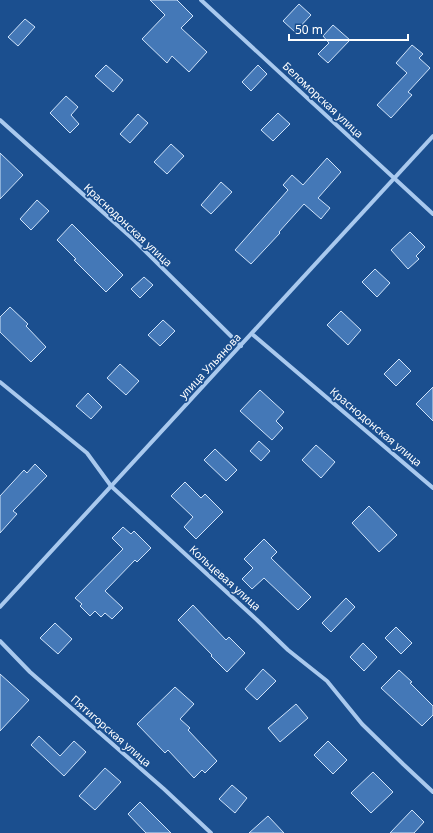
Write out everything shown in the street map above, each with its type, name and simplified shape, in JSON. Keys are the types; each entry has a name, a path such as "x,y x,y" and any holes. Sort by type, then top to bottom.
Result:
{"street":[{"name":"Беломорская улица","path":"201,0 433,214"},
{"name":"Краснодонская улица","path":"0,120 134,240 241,346"},
{"name":"улица Ульянова","path":"0,607 433,136"},
{"name":"Краснодонская улица","path":"252,334 433,488"},
{"name":"Кольцевая улица","path":"0,382 88,453 111,486 288,650 327,681 362,724 402,764 433,792"},
{"name":"Пятигорская улица","path":"0,641 30,672 211,833"}],"building":[{"path":"150,0 177,0 193,16 181,28 207,52 189,72 172,56 167,63 142,39 165,15"},
{"path":"299,4 311,15 295,32 283,21"},
{"path":"25,19 35,27 18,46 8,37"},
{"path":"333,25 350,40 328,63 318,54 329,43 323,36"},
{"path":"412,45 423,54 419,58 430,68 408,92 412,95 391,118 377,105 407,73 396,63"},
{"path":"106,65 123,80 113,92 95,76"},
{"path":"258,65 267,74 251,91 242,82"},
{"path":"66,96 78,107 71,115 79,124 70,133 50,113"},
{"path":"278,113 290,124 273,141 261,130"},
{"path":"138,114 148,123 130,143 120,134"},
{"path":"171,144 184,156 167,174 154,162"},
{"path":"0,153 23,175 0,199"},
{"path":"327,158 341,172 318,198 330,208 321,219 304,204 279,232 280,233 251,264 235,250 288,190 283,185 292,175 303,185"},
{"path":"221,182 232,192 211,214 201,205"},
{"path":"37,200 49,211 31,230 20,219"},
{"path":"72,224 123,275 106,292 74,260 76,259 57,240"},
{"path":"410,232 425,247 416,256 419,259 408,269 391,250"},
{"path":"375,269 390,283 377,297 362,282"},
{"path":"144,277 153,285 140,298 131,289"},
{"path":"10,307 28,324 26,326 46,347 31,362 0,332 0,317"},
{"path":"341,311 361,330 348,345 327,325"},
{"path":"163,320 175,331 160,346 148,335"},
{"path":"399,359 411,371 396,386 384,374"},
{"path":"120,364 139,381 126,395 107,378"},
{"path":"433,387 433,421 416,404"},
{"path":"260,390 284,412 276,421 283,428 272,440 240,411"},
{"path":"88,393 102,407 91,419 76,406"},
{"path":"259,441 270,451 261,461 250,451"},
{"path":"316,445 335,462 321,478 302,460"},
{"path":"215,449 237,470 226,481 204,460"},
{"path":"35,464 47,476 13,511 17,514 0,533 0,496 24,470 27,473"},
{"path":"185,482 201,498 205,494 223,512 196,539 184,527 193,517 171,496"},
{"path":"369,506 397,535 379,552 352,523"},
{"path":"123,527 131,534 134,531 151,548 137,562 135,560 105,591 123,608 112,619 105,613 101,617 95,611 90,616 80,606 82,604 75,598 123,549 112,538"},
{"path":"264,539 277,552 271,558 311,597 298,610 264,578 252,589 242,579 253,568 244,559"},
{"path":"346,598 355,607 331,632 322,623"},
{"path":"193,605 226,640 229,637 245,653 227,672 178,620"},
{"path":"55,623 72,639 58,654 40,638"},
{"path":"396,627 412,643 401,654 385,638"},
{"path":"363,643 377,657 364,671 350,657"},
{"path":"263,669 276,681 257,700 245,689"},
{"path":"399,670 412,682 410,683 433,706 433,715 422,726 381,688"},
{"path":"0,674 29,700 0,731"},
{"path":"175,687 194,704 180,719 190,728 188,730 217,761 205,773 202,770 194,778 168,750 165,753 137,724"},
{"path":"296,704 308,718 280,742 268,728"},
{"path":"39,736 60,756 74,741 86,752 64,776 31,745"},
{"path":"328,741 347,760 333,774 314,755"},
{"path":"105,768 121,782 95,810 79,796"},
{"path":"373,772 393,792 371,813 351,793"},
{"path":"232,785 247,798 235,813 219,799"},
{"path":"140,802 171,833 146,833 128,814"},
{"path":"412,810 424,822 414,833 390,833"},
{"path":"268,816 284,833 249,833"}]}
